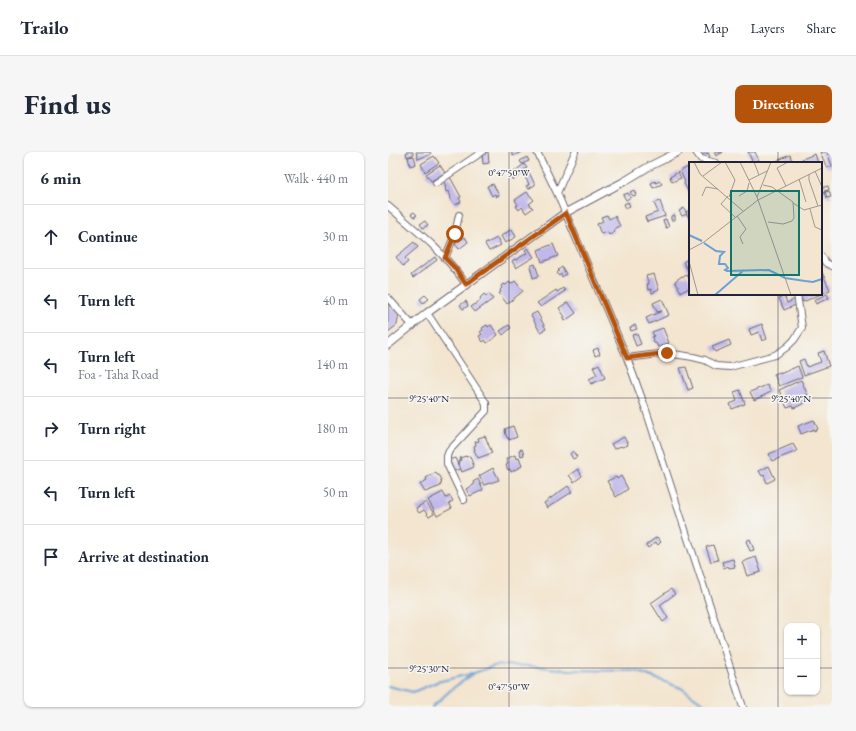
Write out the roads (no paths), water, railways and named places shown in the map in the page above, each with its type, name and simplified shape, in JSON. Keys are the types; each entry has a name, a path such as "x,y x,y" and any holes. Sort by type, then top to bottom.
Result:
{"street":[{"path":"436,183 482,152"},
{"path":"537,152 566,213 627,358 688,536 743,707"},
{"path":"557,193 575,152"},
{"path":"388,345 466,284 566,213 678,152"},
{"path":"696,152 701,159 712,162"},
{"path":"388,206 427,239 454,267 466,284"},
{"path":"445,258 455,234 459,215"},
{"path":"822,257 826,263 832,266"},
{"path":"627,358 667,353 693,357 705,360 716,366 730,368 775,355 787,347 802,328 797,295"},
{"path":"388,298 413,326"},
{"path":"427,313 486,403 486,410 446,456 447,464 464,500"}],"waterway":[{"path":"388,686 413,692 437,682 474,673 497,665 570,670 636,671 681,688 709,707"},
{"path":"432,707 453,688 473,674"}]}
